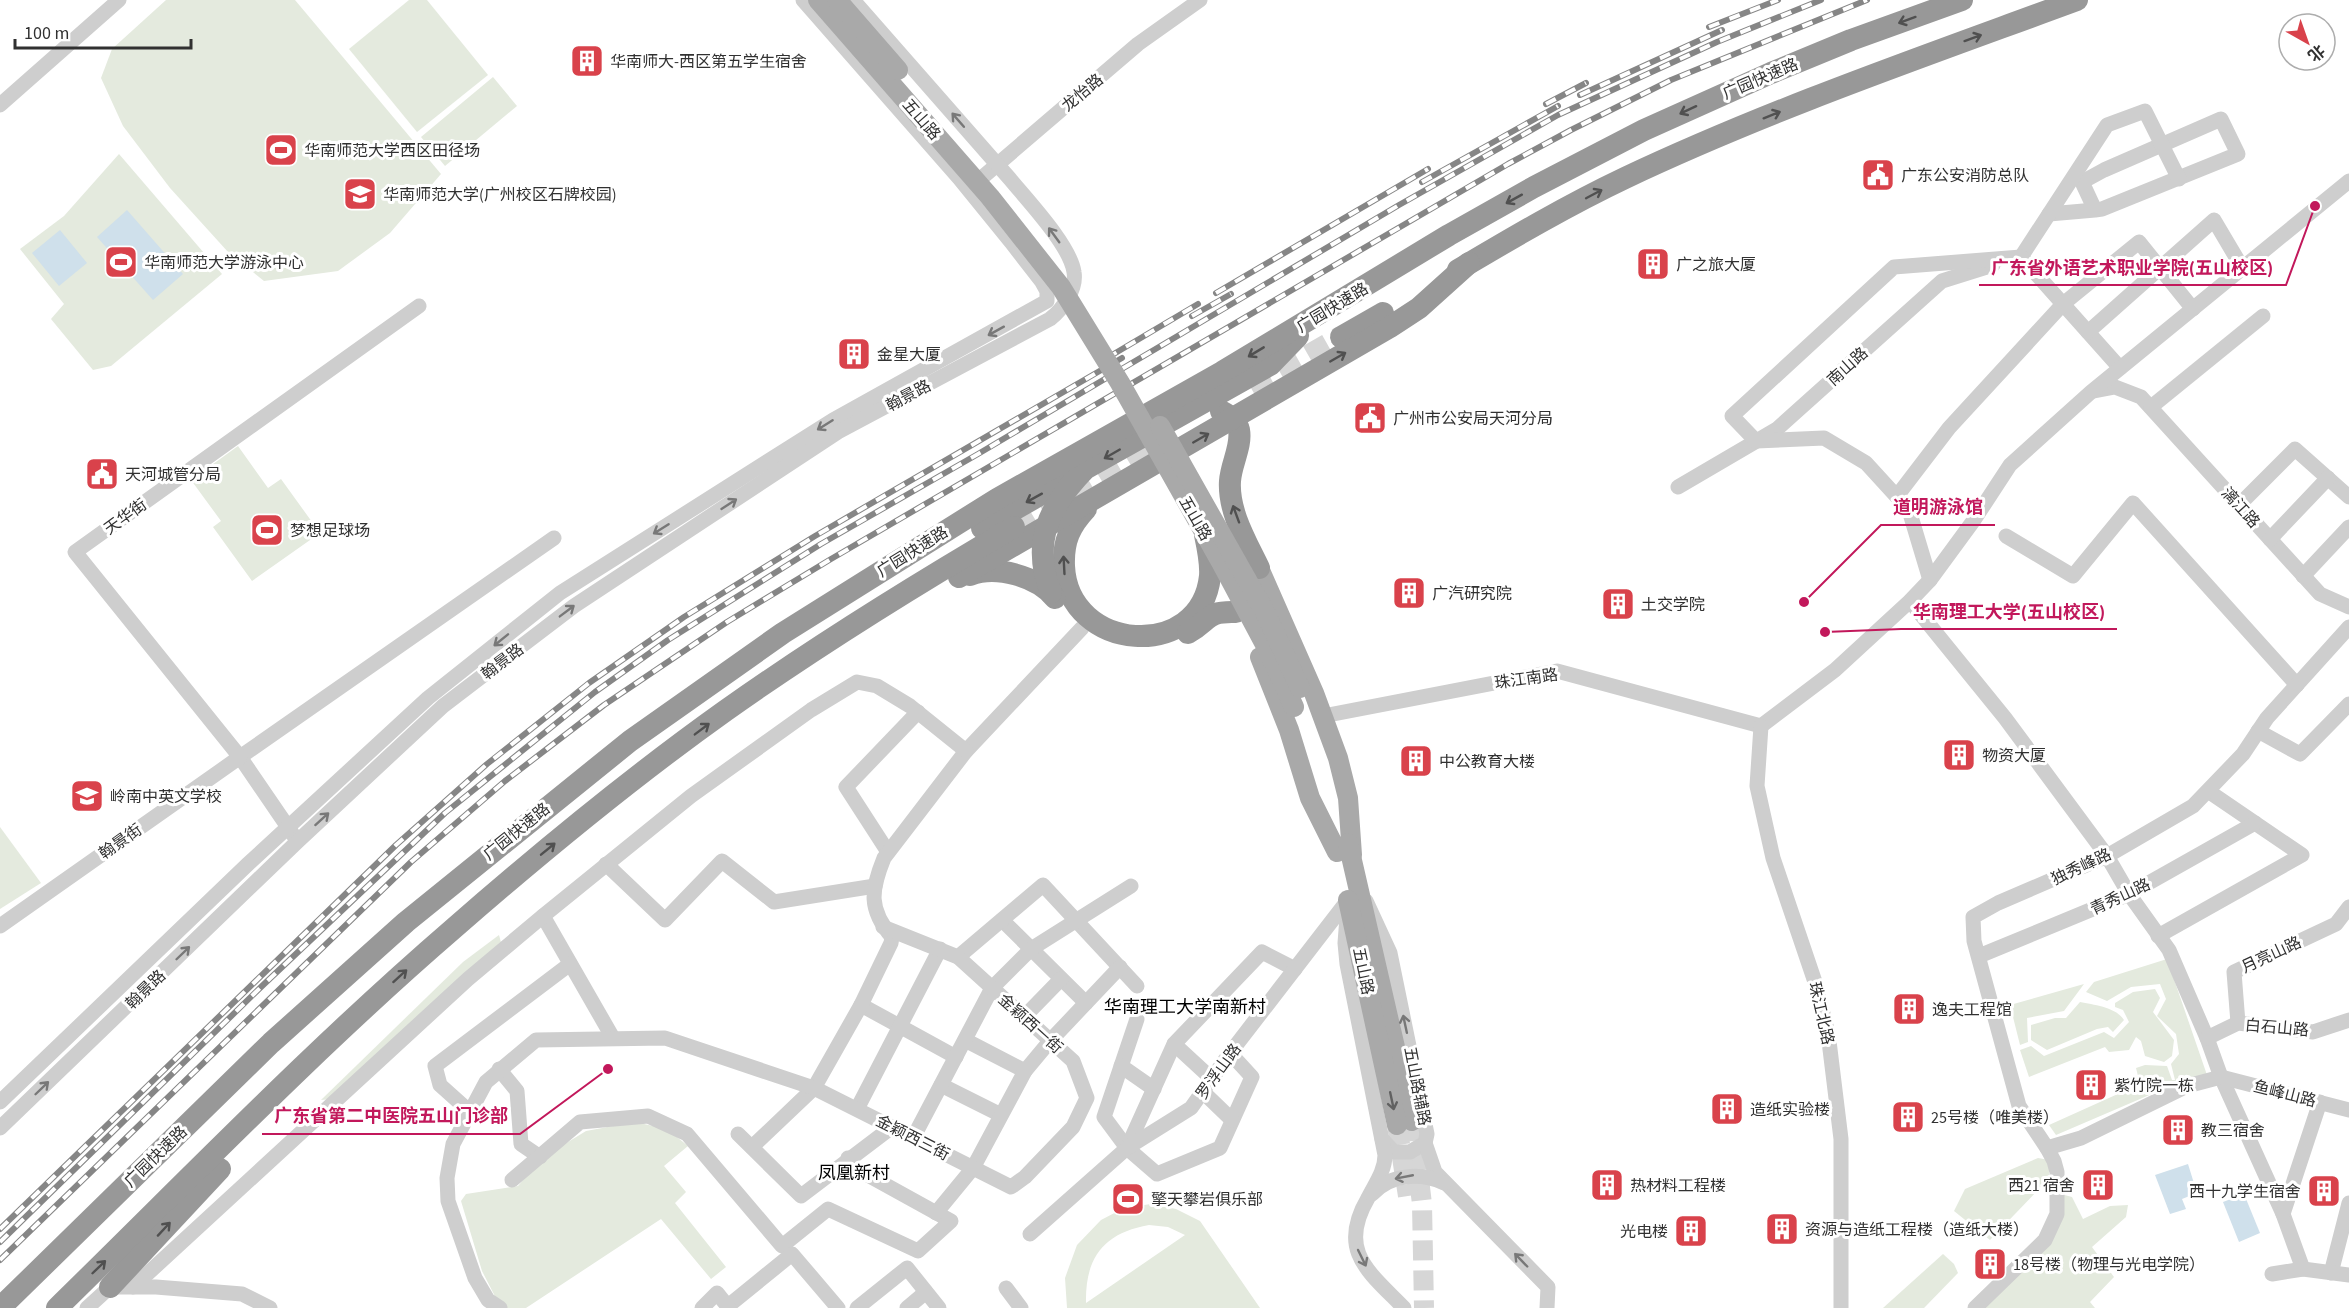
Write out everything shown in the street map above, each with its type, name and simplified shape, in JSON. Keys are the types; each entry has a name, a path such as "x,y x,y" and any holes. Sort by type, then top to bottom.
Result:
{"highway":[{"name":"广园快速路","path":"0,1308 271,1042 406,922 630,741 783,633 997,499 1316,317 1449,235 1534,187 1644,130 1771,73 1851,40 1962,0"},
{"name":"广园快速路","path":"1341,337 1586,198 1680,153 1873,74 2077,0"},
{"path":"726,711 1096,499 1400,320 1419,308 1469,263"},
{"path":"783,633 914,569 1010,511 1270,365 1316,317"},
{"path":"1194,408 1208,408 1223,412 1233,419 1239,429 1240,438 1230,478 1230,492 1233,508 1259,568"},
{"path":"1051,593 1042,562 1042,546 1047,527 1065,490 1085,469"},
{"path":"1096,499 1074,522 1067,534 1063,553 1065,576 1070,595 1081,610 1101,627 1124,636 1136,637 1162,633 1177,627 1191,616 1201,603 1210,578 1205,535"},
{"name":"广园快速路","path":"57,1308 357,1015 515,877 657,762 726,711 899,595 1014,527"},
{"path":"944,586 977,573 1004,571 1034,582 1051,593 1082,628 1093,636 1122,645 1159,645 1179,639 1196,628 1207,616 1217,612 1236,612"},
{"path":"110,1287 309,1074 357,1015"}],"main road":[{"name":"五山路","path":"818,0 996,204 1056,280 1120,383 1300,704 1323,752 1405,1123"},
{"name":"五山路","path":"837,0 1005,194 1067,274 1116,350 1247,579 1281,644 1300,704"},
{"path":"1259,568 1284,621 1323,716 1338,758 1348,798 1344,854 1310,798 1270,678 1229,596 1228,586 1243,572 1259,568"}],"street":[{"path":"0,105 119,0"},
{"path":"803,0 968,189"},
{"name":"龙怡路","path":"968,189 1138,44 1200,0"},
{"path":"861,3 997,164"},
{"path":"2021,256 2107,125 2145,111 2179,179"},
{"path":"2049,214 2095,210 2102,209 2238,154 2221,119 2082,182 2095,210"},
{"name":"翰景路","path":"0,1128 298,841 443,706 574,606 838,432 1050,319 1064,305 1073,288 1075,275 1068,255 1045,222 997,164"},
{"path":"1761,726 1835,670 1910,601 1930,580 1974,520 2010,465 2091,392 2349,181"},
{"name":"翰景路","path":"0,1102 428,698 560,593 833,420 1047,302 1047,291 1042,282 968,189"},
{"path":"2088,332 2214,220 2243,269"},
{"path":"1897,496 1949,428 2063,304 2139,242 2193,309"},
{"path":"2021,256 2120,368"},
{"path":"1930,580 1909,510 1866,463 1824,438 1756,441 1732,416 1894,267 2021,256"},
{"name":"南山路","path":"1678,487 1777,429 1942,281 2021,256"},
{"name":"天华街","path":"298,841 240,758 75,552 419,306"},
{"path":"2091,392 2115,387 2146,402 2263,316"},
{"name":"漓江路","path":"2146,402 2320,594 2347,602"},
{"path":"2239,505 2295,449 2349,497"},
{"path":"2270,539 2328,478"},
{"path":"2006,536 2073,576 2133,503 2296,685"},
{"path":"2303,576 2349,526"},
{"path":"240,758 554,538"},
{"path":"2320,594 2349,621"},
{"path":"1910,601 2005,718 2107,856 2129,894 2169,950 2207,1038 2221,1077 2283,1214 2303,1269"},
{"name":"独秀峰路","path":"1975,1308 2045,1240 2057,1214 2057,1172 2055,1161 2019,1106 1974,940 1973,917 1998,903 2107,856 2193,806 2243,754 2267,718 2349,627"},
{"path":"752,1147 814,1088 861,1005 891,943 892,937 883,927 874,907 875,886 888,852 966,751 1082,628"},
{"name":"珠江南路","path":"1323,716 1557,671 1761,726"},
{"path":"133,1287 468,979 691,796 811,710 857,682 877,686 918,712 966,751"},
{"path":"2258,731 2300,754 2349,704"},
{"path":"888,852 846,787 918,712"},
{"name":"珠江北路","path":"1761,726 1757,786 1773,858 1815,981 1828,1033 1841,1139 1841,1308"},
{"name":"翰景街","path":"0,926 240,758"},
{"path":"2158,936 2302,855 2208,791"},
{"name":"青秀山路","path":"1979,956 2129,894 2255,823"},
{"path":"606,864 665,920 722,861 774,902 875,886"},
{"path":"958,957 1043,885 1137,986"},
{"path":"913,1138 992,988 1031,949 1131,886"},
{"path":"1354,894 1345,943 1347,964 1385,1165 1364,1203 1357,1221 1355,1240 1359,1259 1404,1308"},
{"name":"罗浮山路","path":"1030,1234 1127,1148 1191,1108 1230,1053 1354,894"},
{"name":"五山路辅路","path":"1354,894 1374,915 1390,953 1426,1125 1425,1143 1410,1152 1398,1153 1386,1146 1382,1140"},
{"name":"月亮山路","path":"2238,1023 2234,972 2336,924 2349,907"},
{"path":"543,916 613,1038"},
{"path":"1002,920 1086,1003"},
{"name":"金颖西一街","path":"883,927 958,957 1073,1061 1087,1098 1073,1127 1025,1177 1011,1187"},
{"path":"857,1109 940,949"},
{"path":"1127,1148 1174,1044 1262,952 1295,969"},
{"path":"469,1111 441,1085 435,1066 570,964"},
{"path":"936,1213 973,1168 1025,1071 1119,967"},
{"path":"1024,1017 1062,978"},
{"path":"861,1005 956,1058"},
{"path":"1137,1019 1104,1117 1127,1148 1157,1174 1220,1148 1252,1077 1230,1053"},
{"name":"白石山路","path":"2207,1038 2238,1023 2313,1032 2349,1020"},
{"name":"金颖西三街","path":"492,1305 475,1278 448,1200 447,1178 453,1144 486,1082 536,1040 665,1038 814,1088 1011,1187"},
{"path":"965,1040 1025,1071"},
{"path":"1174,1044 1212,1079"},
{"path":"1121,1066 1154,1089"},
{"path":"499,1069 517,1091 520,1144 540,1156"},
{"path":"2047,1148 2081,1138 2187,1086 2221,1077"},
{"name":"鱼峰山路","path":"2221,1077 2349,1110"},
{"path":"941,1085 1001,1115"},
{"path":"1203,1092 1232,1120"},
{"path":"2283,1214 2320,1102"},
{"path":"512,1180 580,1122 648,1116 687,1134 782,1246 828,1209 918,1251 951,1221 855,1168 848,1158"},
{"path":"738,1134 801,1196 848,1158 892,1127"},
{"path":"1425,1143 1435,1172 1548,1287 1547,1308"},
{"path":"1364,1203 1377,1189 1394,1179 1413,1175 1432,1178 1450,1186"},
{"path":"2331,1273 2349,1203"},
{"path":"702,1308 717,1293 729,1307 792,1254 838,1308"},
{"path":"857,1308 907,1268 939,1308"},
{"path":"2272,1274 2303,1269 2349,1275"},
{"path":"87,1308 110,1287 133,1287 242,1294 270,1308"},
{"path":"1005,1288 1015,1306"},
{"path":"907,1308 926,1292"}],"shaded area":[{"name":"华南师范大学西区田径场","path":"166,0 295,0 441,174 390,233 338,271 264,281 228,252 170,188 123,126 101,78 112,49"},
{"path":"409,0 427,0 488,75 417,132 349,49"},
{"path":"493,77 517,106 445,166 421,137"},
{"name":"华南师范大学游泳中心","path":"119,154 222,274 111,366 93,370 51,319 64,304 20,249 64,216"},
{"name":"梦想足球场","path":"238,446 268,488 281,479 320,533 252,581 213,527 221,521 191,480"},
{"path":"0,827 41,883 0,909"},
{"path":"499,935 503,950 341,1098 321,1100 463,962"},
{"path":"2167,959 2207,1075 2182,1081 2056,1135 2049,1125 2140,1084 2136,1068 2145,1065 2167,1066 2172,1080 2175,1080 2171,1064 2179,1054 2176,1034 2157,1016 2166,999 2160,984 2131,987 2107,1001 2086,992 2094,982"},
{"path":"2084,984 2064,1011 2027,1018 2028,1042 2020,1045 2010,1005"},
{"path":"2155,989 2160,998 2153,1012 2174,1040 2172,1056 2164,1062 2145,1056 2141,1041 2136,1037 2129,1050 2109,1052 2105,1047 2029,1077 2020,1050 2031,1046 2044,1056 2104,1032 2114,1038 2129,1022 2123,1010 2115,1007 2115,1003 2133,992"},
{"path":"2080,1002 2110,1009 2124,1020 2113,1032 2108,1027 2097,1029 2047,1050 2031,1040 2031,1025 2055,1018 2066,1018"},
{"path":"635,1122 667,1129 688,1146 664,1166 686,1192 675,1203 726,1267 711,1279 661,1219 526,1308 501,1308 482,1271 461,1201 466,1194 518,1186 542,1158 586,1131"},
{"path":"2038,1158 2049,1160 2049,1176 1990,1240 1954,1211 1965,1189"},
{"path":"2061,1194 2072,1197 2083,1219 2110,1206 2128,1205 2126,1217 2092,1247 2114,1277 2090,1302 2095,1308 1978,1308 2052,1237"},
{"path":"1151,1204 1176,1209 1200,1221 1260,1308 1067,1308 1065,1278 1077,1245 1101,1220 1124,1208","holes":["1149,1225 1168,1227 1185,1235 1086,1303 1089,1273 1100,1250 1109,1241 1120,1234"]},
{"path":"1943,1254 1954,1264 1958,1273 1924,1308 1883,1308"}],"water":[{"path":"127,210 183,274 153,300 97,237"},
{"path":"60,230 87,263 59,286 32,253"},
{"path":"2188,1164 2197,1193 2182,1199 2186,1209 2170,1214 2155,1175"},
{"path":"2244,1194 2260,1233 2239,1242 2223,1202"}],"tunnel":[{"path":"1251,388 1341,337"},
{"path":"1014,527 1173,433"},
{"path":"1412,1121 1422,1204 1424,1308"},
{"path":"1397,1125 1408,1196"}],"railway":[{"path":"1709,27 1778,0"},
{"path":"0,1242 261,987 445,813 595,692 668,640 821,544 1399,205 1558,115 1717,42 1821,0"},
{"path":"0,1260 411,862 505,781 604,705 727,622 831,559 1508,164 1671,80 1867,0"},
{"path":"1580,95 1722,30"},
{"path":"1546,104 1586,83"},
{"path":"1422,182 1558,106"},
{"path":"1216,293 1428,169"},
{"path":"1192,316 1231,294"},
{"path":"1107,358 1198,304"},
{"path":"0,1229 396,845 487,764 589,683 684,617 815,536 1122,358"}],"place":[{"name":"华南师大-西区第五学生宿舍","path":"587,61"},
{"name":"华南师范大学西区田径场","path":"281,150"},
{"name":"广东公安消防总队","path":"1878,175"},
{"name":"华南师范大学(广州校区石牌校园)","path":"360,194"},
{"name":"广东省外语艺术职业学院(五山校区)","path":"2315,206"},
{"name":"华南师范大学游泳中心","path":"121,262"},
{"name":"广之旅大厦","path":"1653,264"},
{"name":"金星大厦","path":"854,354"},
{"name":"广州市公安局天河分局","path":"1370,418"},
{"name":"天河城管分局","path":"102,474"},
{"name":"梦想足球场","path":"267,530"},
{"name":"广汽研究院","path":"1409,593"},
{"name":"道明游泳馆","path":"1804,602"},
{"name":"土交学院","path":"1618,604"},
{"name":"华南理工大学(五山校区)","path":"1825,632"},
{"name":"物资大厦","path":"1959,755"},
{"name":"中公教育大楼","path":"1416,761"},
{"name":"岭南中英文学校","path":"87,796"},
{"name":"逸夫工程馆","path":"1909,1009"},
{"name":"广东省第二中医院五山门诊部","path":"608,1069"},
{"name":"紫竹院一栋","path":"2091,1085"},
{"name":"造纸实验楼","path":"1727,1109"},
{"name":"25号楼（唯美楼）","path":"1908,1117"},
{"name":"教三宿舍","path":"2178,1130"},
{"name":"热材料工程楼","path":"1607,1185"},
{"name":"西21 宿舍","path":"2098,1185"},
{"name":"西十九学生宿舍","path":"2324,1191"},
{"name":"擎天攀岩俱乐部","path":"1128,1199"},
{"name":"资源与造纸工程楼（造纸大楼）","path":"1782,1229"},
{"name":"光电楼","path":"1691,1231"},
{"name":"18号楼（物理与光电学院）","path":"1990,1264"}],"district":[{"name":"华南理工大学南新村","path":"1185,1007"},
{"name":"凤凰新村","path":"854,1173"}]}
